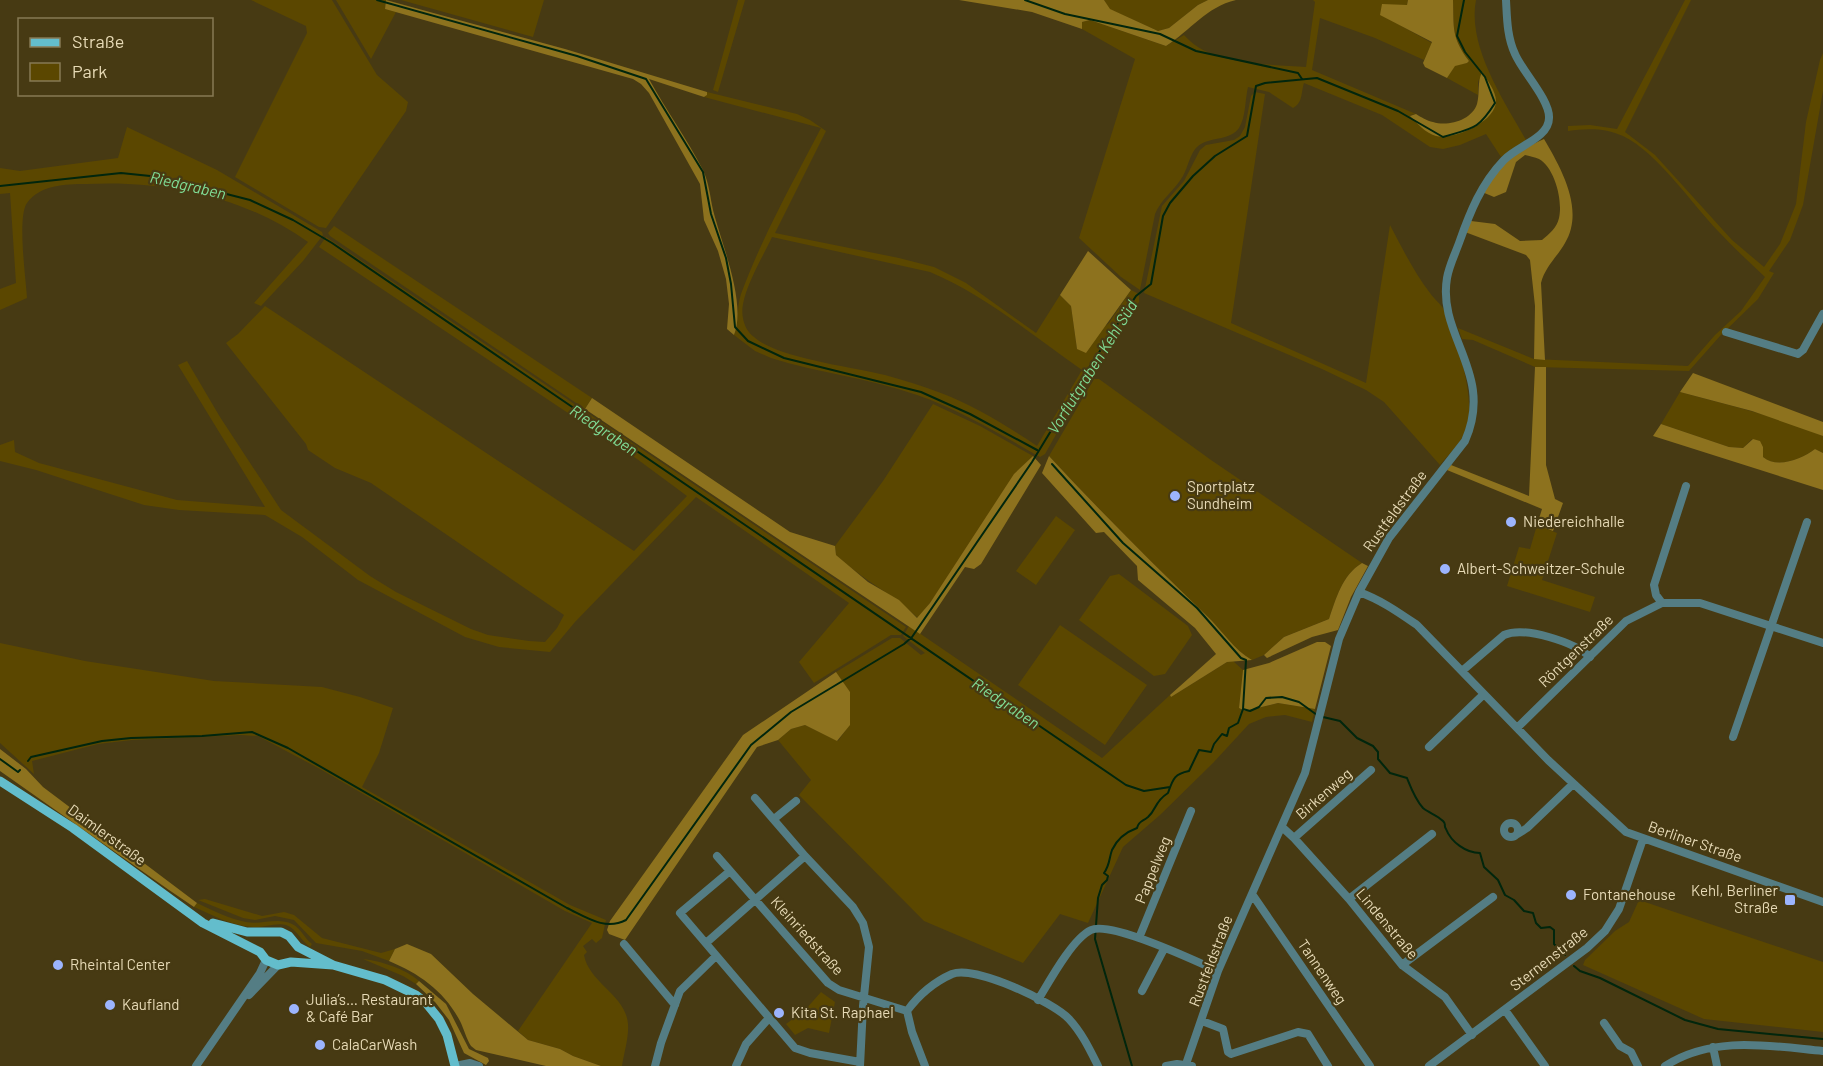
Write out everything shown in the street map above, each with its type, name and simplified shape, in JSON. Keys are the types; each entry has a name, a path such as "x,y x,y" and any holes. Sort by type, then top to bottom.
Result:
{"main road":[{"name":"Daimlerstraße","path":"1,783 73,828 194,917 278,965 291,962 333,965"},
{"name":"Daimlerstraße","path":"194,917 247,932 281,932 289,936 298,947 333,965 386,980 404,988 426,1003 439,1019 447,1035 455,1066"},
{"path":"263,956 261,943 270,933"},
{"path":"291,962 298,947"}],"street":[{"name":"Rustfeldstraße","path":"1189,1065 1218,971 1305,773 1340,639 1359,592 1389,538 1465,441 1472,426 1474,412 1472,381 1446,301 1448,277 1473,205 1490,176 1507,157 1541,135 1547,128 1549,116 1545,104 1514,53 1508,30 1506,0"},
{"path":"1726,333 1798,354 1803,350 1823,314"},
{"path":"1662,603 1656,595 1654,585 1686,486"},
{"path":"1733,737 1807,522"},
{"name":"Berliner Straße","path":"1359,592 1395,609 1417,626 1517,728 1626,832 1823,902"},
{"name":"Röntgenstraße","path":"1517,728 1626,621 1662,603 1700,603 1823,643"},
{"path":"1462,671 1504,635 1512,632 1532,633 1581,649 1590,657"},
{"path":"1429,747 1484,694"},
{"name":"Birkenweg","path":"1294,838 1371,771"},
{"path":"1516,835 1527,828 1573,783"},
{"path":"730,871 680,913 795,1047 810,1053 860,1064 869,947 863,923 853,907 755,798"},
{"path":"774,819 796,801"},
{"name":"Pappelweg","path":"1139,938 1191,811"},
{"name":"Lindenstraße","path":"1282,827 1349,899 1402,965 1445,998 1472,1035"},
{"path":"1349,899 1432,834"},
{"name":"Sternenstraße","path":"1429,1066 1587,948 1605,931 1619,909 1643,839"},
{"name":"Kleinriedstraße","path":"717,856 828,983 839,990 907,1011"},
{"path":"756,900 805,856"},
{"name":"Tannenweg","path":"1252,894 1370,1066"},
{"path":"1402,965 1493,897"},
{"name":"Kleinriedstraße","path":"706,943 756,900"},
{"path":"1038,1000 1059,966 1079,940 1091,930 1101,927 1139,938 1218,971"},
{"path":"624,944 675,1005"},
{"path":"1142,991 1164,949"},
{"path":"196,1066 260,972 263,956"},
{"path":"655,1066 680,991 716,956"},
{"path":"235,1008 278,965"},
{"path":"925,1066 907,1011 923,992 953,974 960,973 986,977 1010,985 1067,1017 1077,1028 1098,1066"},
{"path":"1504,1010 1545,1066"},
{"path":"736,1066 746,1044 769,1018"},
{"path":"1202,1021 1223,1029 1228,1052 1231,1054 1304,1032 1308,1034 1328,1066"},
{"path":"1604,1023 1620,1046 1631,1052 1638,1066"},
{"path":"1665,1066 1677,1059 1713,1047 1749,1045 1823,1051"},
{"path":"1713,1047 1717,1066"},
{"path":"455,1066 470,1063 479,1066"},
{"path":"1166,1066 1189,1065"}],"green space":[{"path":"251,0 332,0 377,75 408,102 406,111 326,228 319,227 235,177 307,33 306,26"},
{"path":"336,0 386,0 385,9 396,12 371,59"},
{"path":"401,0 544,0 533,37"},
{"path":"738,0 745,0 718,92 713,90"},
{"path":"1104,0 1208,0 1169,28 1158,31 1109,9"},
{"path":"1313,0 1408,0 1407,5 1380,14 1432,43 1424,60 1375,38 1320,18 1312,70 1416,114 1410,115 1435,135 1490,115 1478,79 1478,95 1447,78 1455,65 1469,61 1456,39 1453,0 1476,0 1477,36 1482,54 1498,91 1526,140 1501,157 1486,134 1460,145 1443,149 1430,147 1382,115 1304,83 1300,100 1293,108 1269,92 1248,87 1239,128 1231,135 1197,147 1183,176 1155,214 1140,290 1121,277 1079,238 1135,59 1082,29 1082,22 1090,20 1166,46 1184,35 1198,47 1221,57 1250,63 1306,67 1315,2"},
{"path":"1685,0 1691,0 1625,132 1655,155 1732,240 1764,267 1780,244 1796,204 1806,122 1823,53 1823,91 1803,205 1790,240 1769,271 1774,273 1758,299 1720,336 1689,371 1535,367 1473,340 1462,339 1458,328 1534,359 1688,366 1715,335 1741,311 1765,277 1718,231 1661,166 1636,144 1617,133 1603,130 1568,131 1568,126 1590,125 1617,129"},
{"path":"707,92 797,114 810,120 826,131 775,233 934,267 966,283 1036,333 1060,295 1071,306 1077,349 1109,323 1131,290 1139,294 1139,302 1085,383 1045,454 1040,457 980,423 933,401 881,384 771,358 755,351 734,335 740,299 749,273 778,210 821,128 704,97","holes":["772,237 930,272 989,304 1082,370 1037,446 978,410 934,390 885,375 780,351 752,335 744,321 742,309 744,299"]},
{"path":"1255,92 1265,94 1231,323 1366,383 1390,225 1408,260 1445,311 1464,369 1469,403 1467,428 1459,443 1440,465 1384,402 1366,390 1144,293 1162,206 1184,181 1200,150 1206,145 1234,140 1240,136 1245,127 1251,96"},
{"path":"127,127 217,170 322,232 323,235 303,261 261,306 254,303 308,242 283,226 230,202 173,188 115,183 70,184 54,187 32,197 24,210 22,234 27,298 0,310 0,289 16,283 10,193 0,194 0,168 20,171 118,158"},
{"path":"334,226 592,398 585,409 330,236 328,233"},
{"path":"326,237 906,627 901,635 891,635 814,683 799,662 849,603 696,497 575,622 550,652 499,647 465,637 358,580 302,537 265,515 179,510 144,505 36,470 0,461 0,445 14,440 15,452 39,463 177,500 265,507 178,365 187,361 220,417 281,510 370,576 396,592 488,635 545,642 564,615 371,483 335,468 308,450 306,444 226,343 265,306 634,551 687,496 637,459 319,247"},
{"name":"Sportplatz Sundheim","path":"1094,379 1099,379 1211,460 1362,563 1349,574 1337,596 1329,619 1284,637 1264,655 1252,660 1234,645 1107,517 1049,456"},
{"path":"1680,392 1770,417 1823,436 1823,453 1815,449 1797,459 1782,462 1769,461 1763,457 1763,447 1752,439 1743,448 1729,447 1661,424"},
{"path":"933,404 980,426 1033,456 1006,488 952,572 918,618 846,564 836,555 835,546 883,481"},
{"path":"1056,516 1075,530 1036,585 1016,571"},
{"path":"1537,525 1557,533 1542,580 1595,597 1590,612 1507,586 1519,547 1530,549"},
{"path":"1119,574 1188,626 1192,635 1165,674 1154,676 1079,620 1110,576"},
{"path":"1060,625 1147,685 1105,745 1018,685"},
{"path":"909,626 1102,758 1170,695 1171,697 1227,662 1233,661 1243,670 1239,708 1245,711 1278,703 1315,709 1312,722 1285,715 1266,717 1249,724 1160,815 1123,847 1088,923 1060,914 1023,963 924,921 799,795 811,780 778,740 791,729 805,725 838,741 850,724 850,693 836,672 892,638 900,638 921,655 925,653 903,636"},
{"path":"0,643 85,661 214,681 322,687 393,708 379,753 362,787 570,905 606,920 602,938 596,943 592,939 583,946 587,952 584,955 587,965 615,997 626,1014 628,1034 622,1066 601,1066 560,1049 528,1040 518,1031 592,923 565,911 320,769 258,736 132,740 98,744 32,761 34,774 0,743"},
{"path":"205,899 262,916 284,912 294,915 322,938 381,953 395,949 389,961 362,951 316,943 294,920 275,916 255,920 243,918 198,900"},
{"path":"1639,900 1823,962 1823,1032 1704,1019 1583,965 1585,960 1615,931 1629,922"},
{"path":"197,903 227,917 246,922 287,922 298,928 312,944 310,947 286,925 257,927 237,925 194,907"},
{"path":"363,959 393,966 419,981 416,984"},
{"path":"821,992 835,1002 829,1033 808,1028 795,1035 786,1024 805,1010"}],"shaded area":[{"path":"386,0 565,49 707,92 704,97 649,79 697,158 707,180 735,290 737,322 734,335 727,329 729,304 726,279 718,251 704,220 700,184 649,93 641,84 633,79 385,9"},
{"path":"959,0 1104,0 1110,9 1158,31 1169,28 1208,0 1236,0 1207,13 1166,46 1090,20 1082,22 1082,29 1032,12"},
{"path":"1408,0 1453,0 1456,39 1469,61 1455,66 1447,78 1425,67 1423,63 1432,42 1380,15 1382,4 1407,5"},
{"path":"1482,72 1493,90 1496,101 1489,116 1473,128 1444,137 1436,136 1425,130 1410,116 1416,114 1429,121 1446,124 1465,118 1477,104"},
{"path":"1544,139 1563,176 1572,203 1573,217 1571,230 1565,243 1548,267 1541,283 1545,360 1534,359 1535,306 1530,260 1526,255 1465,232 1471,221 1495,224 1520,241 1542,240 1552,230 1559,218 1559,194 1545,163 1539,159 1525,155 1516,162 1506,192 1494,197 1482,192 1508,160"},
{"path":"1088,251 1131,290 1086,353 1077,349 1071,306 1060,295"},
{"path":"1535,367 1546,367 1546,465 1555,499 1563,503 1553,531 1537,525 1542,509 1447,470 1451,465 1529,496"},
{"path":"1693,373 1823,422 1823,436 1752,411 1680,392"},
{"path":"592,398 790,532 835,546 836,555 868,582 899,600 917,618 930,603 1014,474 1033,456 1041,465 981,564 974,569 965,567 920,634 585,409"},
{"path":"1661,424 1729,447 1743,448 1753,439 1760,441 1763,447 1763,457 1775,462 1797,459 1815,449 1823,453 1823,490 1653,436"},
{"path":"1049,456 1234,645 1252,660 1227,662 1171,697 1170,695 1216,654 1195,628 1138,580 1137,566 1104,532 1096,533 1042,473"},
{"path":"1362,563 1368,566 1351,597 1338,630 1312,637 1267,658 1264,655 1284,637 1329,619 1337,596 1349,574"},
{"path":"1317,642 1325,642 1331,646 1315,709 1278,703 1245,711 1239,708 1243,670 1269,663"},
{"path":"836,672 850,692 850,725 837,741 805,725 791,729 778,740 757,747 625,940 609,934 607,930 610,921 743,735"},
{"path":"0,749 26,769 43,787 197,903 194,907 0,771"},
{"path":"407,944 431,954 473,994 528,1040 560,1049 601,1066 546,1066 476,1050 469,1043 454,1010 439,992 421,978 389,961 395,949"},
{"path":"419,981 446,1004 469,1049 488,1058 486,1065 464,1053 449,1020 435,1002 416,984"}],"waterway":[{"path":"377,0 577,56 646,79 703,172 711,214 726,258 735,327 748,341 784,358 921,392 970,414 1037,450"},
{"path":"1025,0 1065,14 1160,34 1196,51 1298,73 1302,79"},
{"name":"Vorflutgraben Kehl Süd","path":"28,761 31,757 102,741 252,732 288,748 567,908 596,922 611,924 626,920 751,745 791,712 912,637 1032,462 1136,296 1151,284 1163,216 1170,203 1193,176 1215,156 1247,136 1256,86 1265,83 1317,78 1398,111 1443,137 1474,127 1495,103 1485,77 1465,52 1457,36 1464,0"},
{"name":"Riedgraben","path":"0,186 121,173 160,177 250,200 293,220 332,243 1126,785 1144,791 1170,787"},
{"path":"1052,464 1123,543 1197,608 1241,658 1246,660 1243,709"},
{"path":"1132,1066 1095,939 1098,898 1102,885 1107,880 1108,876 1104,873 1116,842 1137,828 1151,814 1160,799 1168,793 1175,778 1189,771 1199,750 1211,752 1222,734 1227,736 1229,728 1238,723 1243,709 1250,711 1259,707 1266,698 1282,697 1299,702 1317,715"},
{"path":"1323,717 1340,721 1357,738 1373,746 1378,752 1378,759 1390,773 1407,778 1420,805 1445,823 1448,834 1455,842 1464,849 1480,853 1484,867 1498,880 1505,895 1514,900 1524,911 1533,913 1536,923 1541,928 1550,927 1554,930 1554,944 1565,955"},
{"path":"0,759 18,772 20,770"},
{"path":"1574,966 1580,971 1600,978 1685,1020 1718,1029 1823,1039"}],"place":[{"name":"Sportplatz Sundheim","path":"1175,496"},
{"name":"Niedereichhalle","path":"1511,522"},
{"name":"Albert-Schweitzer-Schule","path":"1445,569"},
{"name":"Fontanehouse","path":"1571,895"},
{"name":"Kehl, Berliner Straße","path":"1790,900"},
{"name":"Rheintal Center","path":"58,965"},
{"name":"Kaufland","path":"110,1005"},
{"name":"Julia’s… Restaurant & Café Bar","path":"294,1009"},
{"name":"Kita St. Raphael","path":"779,1013"},
{"name":"CalaCarWash","path":"320,1045"}]}
